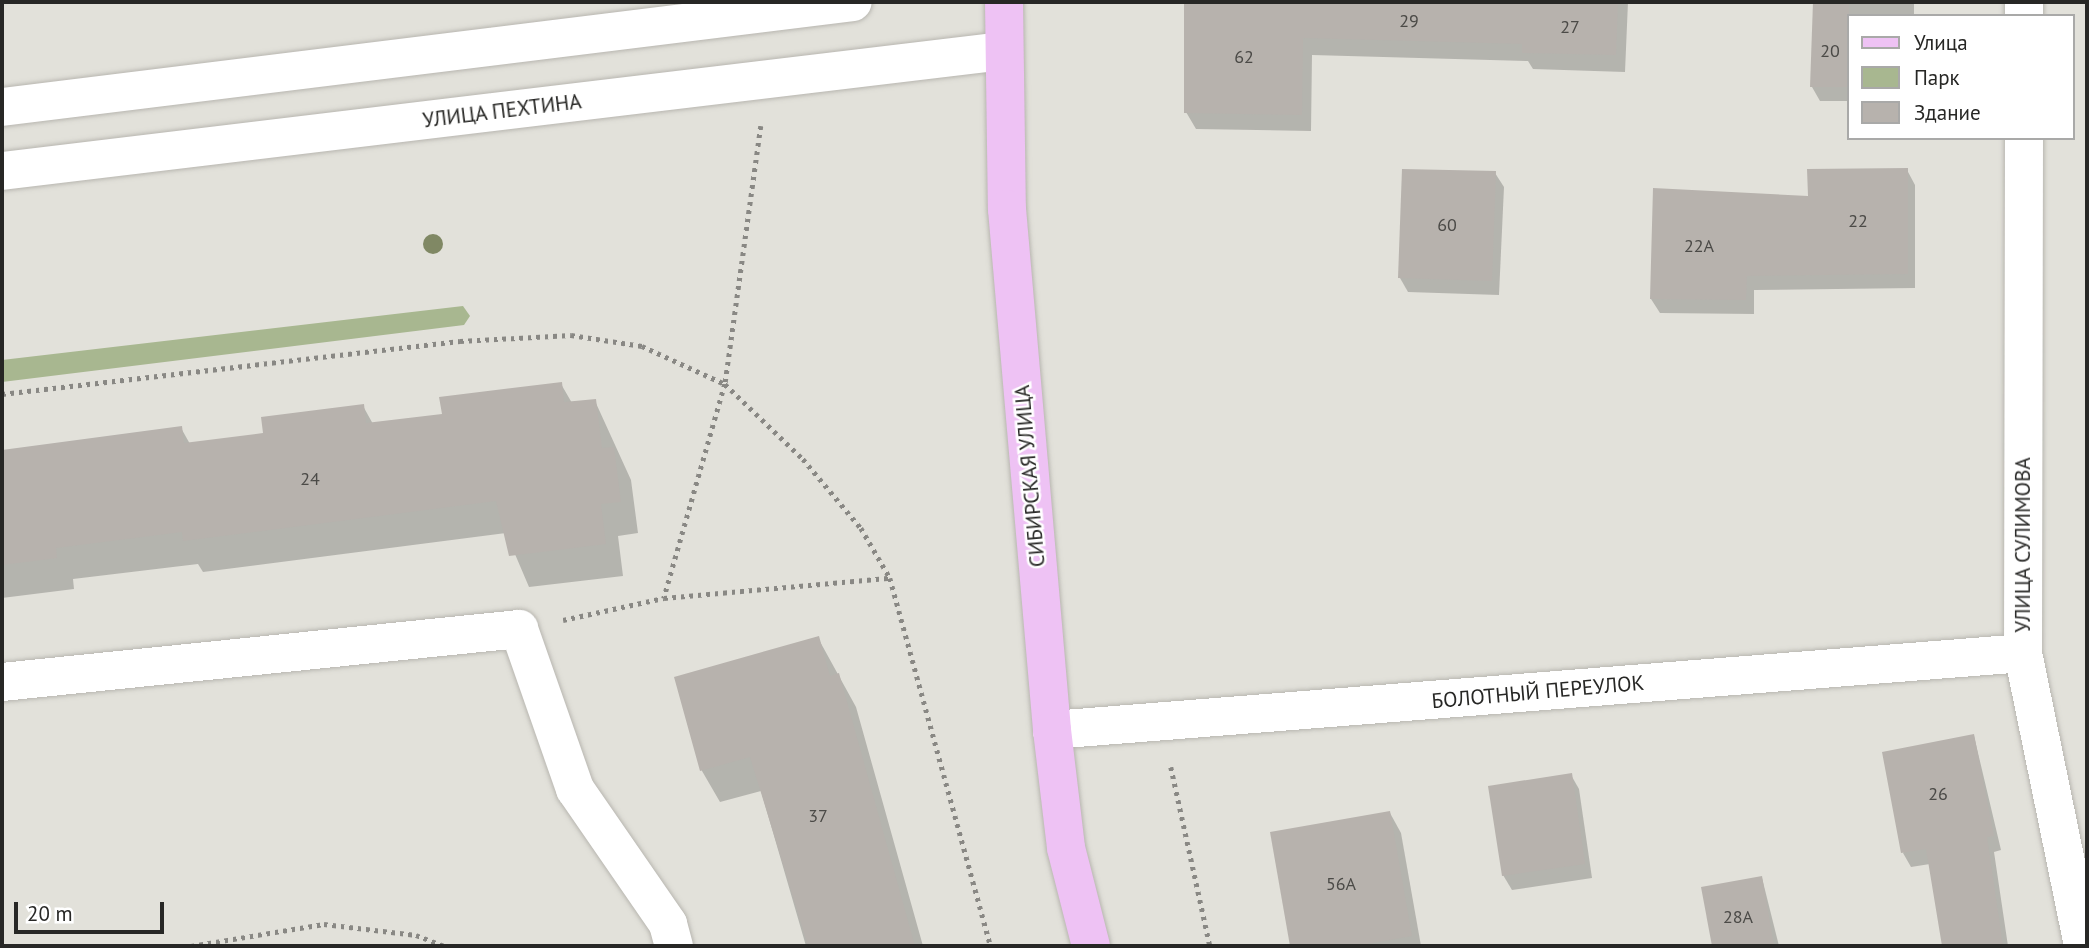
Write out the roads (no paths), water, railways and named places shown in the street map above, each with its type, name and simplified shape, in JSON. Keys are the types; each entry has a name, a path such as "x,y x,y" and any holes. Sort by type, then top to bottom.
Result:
{"main road":[{"name":"СИБИРСКАЯ УЛИЦА","path":"1004,2 1002,51 1007,209 1052,730 1066,848 1091,946"}],"street":[{"path":"2,107 853,2"},
{"name":"УЛИЦА ПЕХТИНА","path":"2,171 1002,51"},
{"name":"УЛИЦА СУЛИМОВА","path":"2024,140 2023,653 2082,946"},
{"path":"2,682 519,629 575,789 668,924 674,946"},
{"name":"БОЛОТНЫЙ ПЕРЕУЛОК","path":"1052,730 2023,653"}]}
